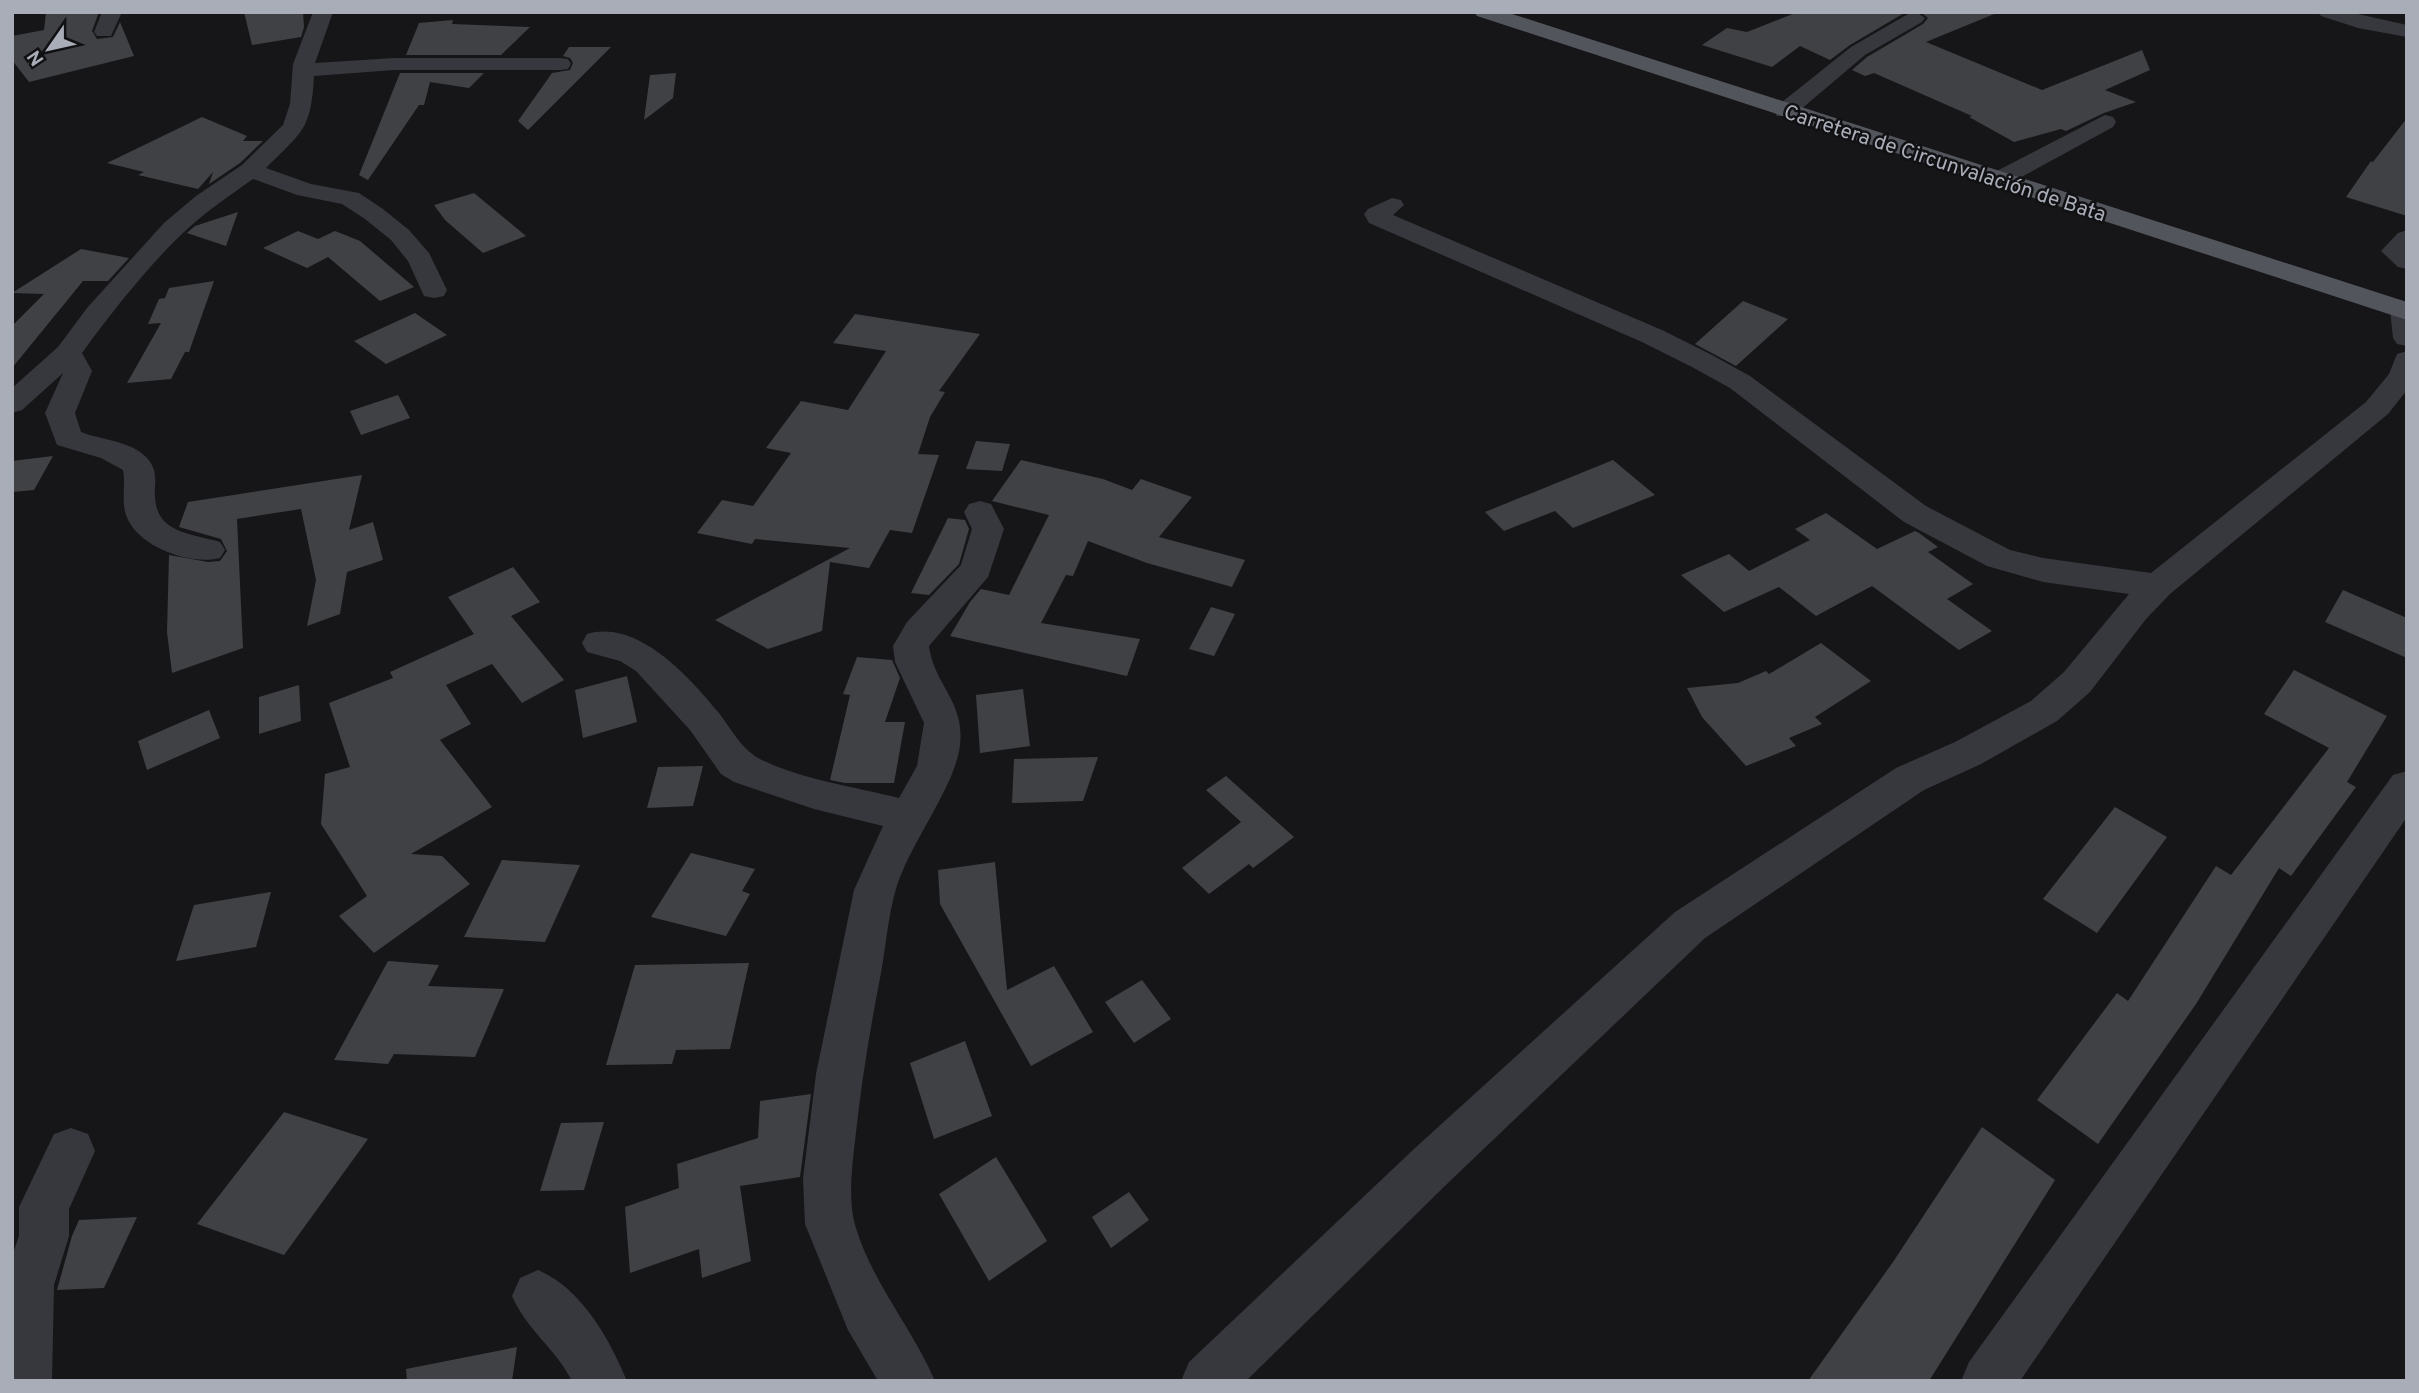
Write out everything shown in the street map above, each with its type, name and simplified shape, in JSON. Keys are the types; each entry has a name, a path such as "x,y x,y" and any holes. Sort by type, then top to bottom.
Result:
{"main road":[{"name":"Carretera de Circunvalación de Bata","path":"1484,12 1998,180 2406,320"}],"street":[{"path":"104,32 112,12"},
{"path":"12,404 68,353 97,314 173,228 205,201 250,170 294,127 301,104 304,70 323,12"},
{"path":"2328,12 2358,22 2407,31"},
{"path":"1785,110 1858,51 1915,18"},
{"path":"304,70 394,64 560,64"},
{"path":"1998,180 2105,122"},
{"path":"250,170 278,182 350,198 400,235 420,259 434,290"},
{"path":"1392,205 1377,214 1378,218 1652,336 1740,382 1916,514 1957,538 1999,558 2043,570 2158,586"},
{"path":"2407,238 2394,251 2407,261"},
{"path":"68,353 78,371 60,414 68,438 123,457 135,464 141,474 141,515 153,532 167,540 208,550"},
{"path":"1208,1381 1442,1155 1690,925 1910,779 1968,753 2044,711 2077,682 2134,610 2158,586 2377,408 2403,375 2407,360"},
{"path":"908,1381 866,1312 830,1224 827,1178 839,1074 875,890 908,816 936,768 943,723 913,662 911,646 932,617 976,569 988,529 980,512"},
{"path":"600,643 631,651 649,662 703,720 735,763 748,771 814,793 908,816"},
{"path":"1988,1381 2407,786"},
{"path":"25,1381 28,1284 44,1236 44,1208 71,1150"},
{"path":"538,1296 582,1345 600,1381"}],"building":[{"path":"46,12 99,12 92,31 97,39 113,37 120,22 134,56 29,82 12,60 12,36 44,30"},
{"path":"244,12 303,12 304,27 301,37 252,45"},
{"path":"1798,12 1906,12 1830,60 1800,46 1772,67 1702,45 1727,28 1747,32"},
{"path":"1921,12 1999,12 1926,42 2042,90 2142,50 2150,70 2105,90 2136,102 2066,131 2061,129 2014,142 1969,117 1972,116 1874,73 1865,76 1852,70 1867,57 1923,24 1928,18"},
{"path":"453,20 452,24 530,27 501,55 406,55 419,23"},
{"path":"569,47 611,47 528,130 518,121 552,73 570,70 573,63 570,58 563,56"},
{"path":"400,73 484,73 469,88 430,82 424,105 419,105 368,180 359,175"},
{"path":"676,73 673,98 644,120 650,75"},
{"path":"202,117 247,136 243,141 263,141 240,163 209,184 213,172 198,189 138,175 144,172 107,163"},
{"path":"2407,118 2407,216 2346,197 2371,161 2373,162"},
{"path":"474,193 526,236 483,253 445,220 434,205"},
{"path":"238,212 226,246 187,233 195,226"},
{"path":"298,231 318,239 335,231 360,241 414,287 380,301 328,257 307,268 263,248"},
{"path":"81,249 129,258 108,281 83,281 12,368 12,326 44,294 12,293"},
{"path":"214,281 189,352 185,352 171,379 127,383 161,323 148,324 159,299 165,298 169,288"},
{"path":"1743,301 1788,319 1736,366 1695,344"},
{"path":"415,313 447,335 386,364 354,341"},
{"path":"855,314 980,334 939,391 945,392 930,417 918,454 939,455 912,533 890,530 869,568 830,562 822,631 768,649 715,620 850,548 755,539 752,544 697,533 722,500 753,506 791,453 766,448 801,401 848,410 886,351 833,343"},
{"path":"398,395 410,418 361,435 350,411"},
{"path":"976,441 1010,444 1002,471 966,469"},
{"path":"53,456 34,490 12,492 12,461"},
{"path":"1021,460 1103,479 1132,490 1141,479 1192,497 1159,537 1245,560 1232,587 1147,563 1088,541 1073,576 1066,575 1041,623 1140,639 1127,676 950,636 981,589 1009,595 1049,515 992,501"},
{"path":"1613,460 1655,495 1573,528 1555,511 1504,531 1485,512"},
{"path":"362,475 349,530 373,522 383,560 347,572 340,614 307,626 316,580 301,509 237,519 243,648 172,673 167,632 169,555 208,562 220,561 227,551 221,539 179,527 188,502"},
{"path":"1826,513 1877,549 1915,531 1919,533 1938,547 1928,552 1973,584 1947,599 1992,631 1959,650 1872,586 1816,616 1779,587 1724,612 1681,575 1729,554 1749,571 1810,540 1795,529"},
{"path":"948,518 965,520 969,529 959,564 929,595 911,593"},
{"path":"513,567 540,602 511,616 564,680 522,703 492,664 446,685 471,724 440,740 492,807 411,854 442,856 470,884 374,953 339,916 367,896 321,824 325,774 350,767 329,703 393,678 390,672 474,634 448,597"},
{"path":"2343,590 2407,618 2407,658 2325,622"},
{"path":"1211,607 1235,614 1214,656 1189,649"},
{"path":"1821,643 1871,681 1815,717 1822,724 1789,738 1796,746 1746,766 1702,717 1687,688 1738,683 1766,671 1769,674"},
{"path":"857,657 892,660 900,678 885,722 905,722 894,783 845,783 830,780 850,695 843,694"},
{"path":"2294,670 2387,716 2347,782 2356,787 2291,876 2279,868 2196,1004 2098,1144 2037,1100 2117,993 2128,1001 2216,866 2231,875 2329,748 2264,714"},
{"path":"627,676 637,722 583,738 575,690"},
{"path":"299,685 301,721 259,734 259,697"},
{"path":"1023,689 1030,746 980,753 976,695"},
{"path":"209,710 220,738 147,770 138,741"},
{"path":"1098,757 1083,801 1012,803 1014,759"},
{"path":"703,766 693,806 647,808 658,767"},
{"path":"1226,776 1294,837 1253,868 1249,864 1209,894 1182,868 1241,822 1206,790"},
{"path":"2115,807 2167,837 2097,933 2043,899"},
{"path":"691,853 755,869 742,891 750,894 726,936 651,917"},
{"path":"502,860 580,865 545,942 464,937"},
{"path":"995,862 1007,990 1054,966 1093,1032 1031,1066 940,904 938,870"},
{"path":"271,892 256,947 176,961 194,905"},
{"path":"388,961 439,965 428,986 504,989 475,1057 394,1054 388,1064 334,1060"},
{"path":"749,963 730,1049 676,1050 672,1064 606,1065 635,965"},
{"path":"1142,980 1171,1019 1134,1043 1105,1002"},
{"path":"965,1041 992,1116 934,1139 910,1063"},
{"path":"811,1094 800,1177 740,1186 751,1261 702,1278 699,1249 630,1273 625,1207 679,1188 677,1164 758,1138 760,1101"},
{"path":"284,1112 368,1139 284,1255 197,1224"},
{"path":"604,1122 584,1190 540,1191 561,1123"},
{"path":"1982,1127 2055,1180 1929,1381 1808,1381 1893,1262"},
{"path":"996,1157 1047,1241 989,1281 939,1194"},
{"path":"1129,1192 1149,1220 1111,1248 1092,1217"},
{"path":"137,1217 104,1288 57,1290 79,1220"},
{"path":"517,1347 512,1381 407,1381 406,1369"}]}
